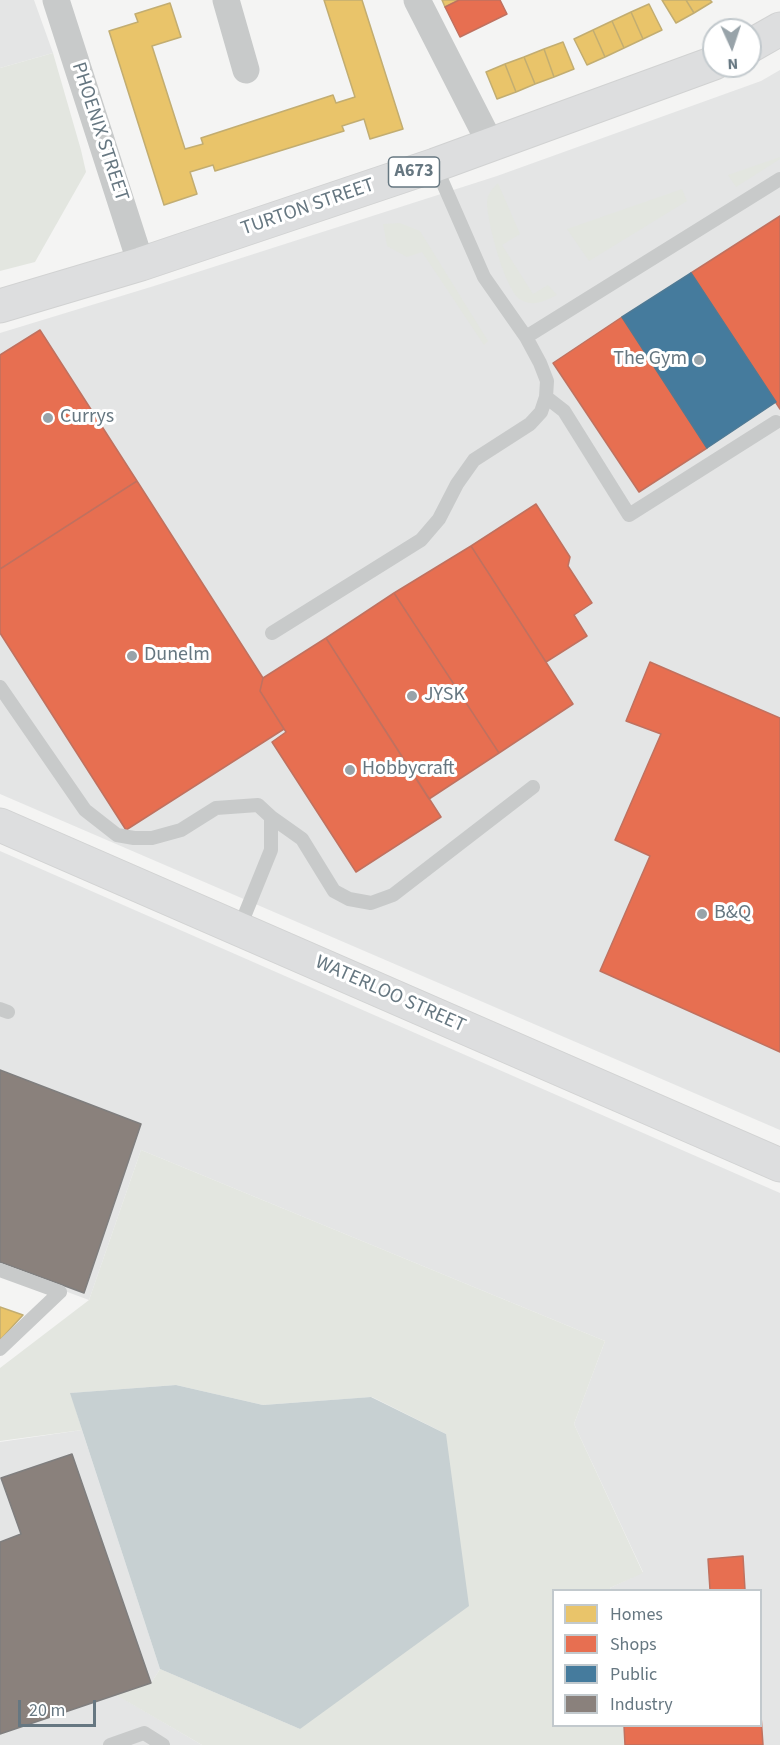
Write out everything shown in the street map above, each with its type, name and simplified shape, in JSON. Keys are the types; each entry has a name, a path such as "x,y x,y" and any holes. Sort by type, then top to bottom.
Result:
{"street":[{"name":"PHOENIX STREET","path":"56,0 141,264"},
{"path":"226,0 246,70"},
{"path":"417,0 491,145"},
{"path":"762,39 780,29"},
{"name":"TURTON STREET","path":"0,306 141,264 435,165 702,67"},
{"name":"WATERLOO STREET","path":"0,825 780,1165"}],"lane":[{"path":"272,633 421,540 439,519 457,484 474,460 530,424 541,412 546,398 547,381 526,337 484,278 435,165"},
{"path":"526,337 780,179"},
{"path":"546,398 564,411 629,515 776,422"},
{"path":"0,687 85,810 117,835 152,838 181,830 216,808 258,804 271,817 302,839 334,891 349,899 371,903 393,895 533,787"},
{"path":"239,929 271,850 271,817"},
{"path":"0,1270 60,1292 0,1349"},
{"path":"110,1745 144,1733 163,1745"}],"shaded area":[{"path":"0,0 34,0 53,53 0,68"},
{"path":"53,53 86,172 35,262 0,271 0,68"},
{"path":"780,70 780,1130 0,794 0,333 497,176 761,81"},
{"path":"780,157 736,187 728,175"},
{"path":"498,183 520,234 502,245 533,294 548,285 557,295 535,303 526,302 515,294 509,284 498,255 487,203 488,197"},
{"path":"682,189 687,201 589,261 567,229"},
{"path":"400,223 420,231 488,341 484,345 422,252 407,257 387,246 383,224"},
{"path":"0,851 780,1193 780,1745 625,1745 624,1727 762,1727 762,1589 610,1589 643,1572 574,1424 605,1341 141,1150 89,1300 0,1267"},
{"path":"141,1150 605,1341 574,1424 643,1573 610,1589 552,1589 552,1727 624,1727 625,1745 202,1745 116,1695 151,1683 160,1669 300,1729 446,1434 372,1397 263,1405 176,1385 71,1393 82,1430 0,1441 0,1368 89,1300"},
{"path":"176,1385 263,1405 371,1397 446,1434 469,1606 300,1729 160,1669 70,1393"},
{"path":"82,1430 160,1669 151,1683 117,1695 202,1745 0,1745 0,1442"}],"building: Homes":[{"path":"324,0 362,0 403,129 370,139 364,119 342,126 344,131 215,171 213,165 190,172 197,194 164,205 109,31 138,22 135,14 170,3 181,37 152,46 185,149 203,144 201,138 333,95 336,103 355,97"},
{"path":"442,0 459,0 445,7"},
{"path":"662,0 686,0 694,13 676,23"},
{"path":"686,0 710,0 712,2 694,13"},
{"path":"649,4 662,30 643,39 631,12"},
{"path":"631,12 643,39 624,48 612,21"},
{"path":"612,21 624,48 605,57 593,30"},
{"path":"593,30 605,57 587,65 574,39"},
{"path":"563,42 574,69 554,77 544,49"},
{"path":"544,49 554,77 535,84 524,57"},
{"path":"524,57 535,84 516,92 505,64"},
{"path":"505,64 516,92 497,99 486,72"},
{"path":"0,1307 23,1315 0,1340"}],"building: Shops":[{"path":"459,0 500,0 507,14 460,37 445,7"},
{"path":"780,216 780,409 691,273"},
{"path":"622,317 707,448 639,492 553,363"},
{"name":"Currys","path":"40,330 137,481 0,569 0,355"},
{"name":"Dunelm","path":"137,481 263,678 260,691 284,729 126,830 0,633 0,569"},
{"path":"536,504 570,557 568,566 592,603 574,615 587,636 546,662 471,546"},
{"path":"471,546 573,704 499,753 394,593"},
{"name":"JYSK","path":"394,593 499,753 429,799 326,638"},
{"name":"Hobbycraft","path":"326,638 441,817 356,872 272,742 286,732 260,691 263,678"},
{"name":"B&Q","path":"650,662 780,718 780,1052 600,971 650,856 615,840 661,734 626,721"},
{"path":"743,1556 745,1589 710,1589 708,1559"},
{"path":"624,1727 762,1727 763,1745 625,1745"}],"building: Public":[{"name":"The Gym","path":"691,273 776,402 707,448 622,317"}],"building: Industry":[{"path":"0,1070 141,1124 84,1293 0,1262"},
{"path":"72,1454 151,1683 0,1734 0,1542 21,1534 1,1478"}],"place":[{"name":"The Gym","path":"699,360"},
{"name":"Currys","path":"48,418"},
{"name":"Dunelm","path":"132,656"},
{"name":"JYSK","path":"412,696"},
{"name":"Hobbycraft","path":"350,770"},
{"name":"B&Q","path":"702,914"}]}
